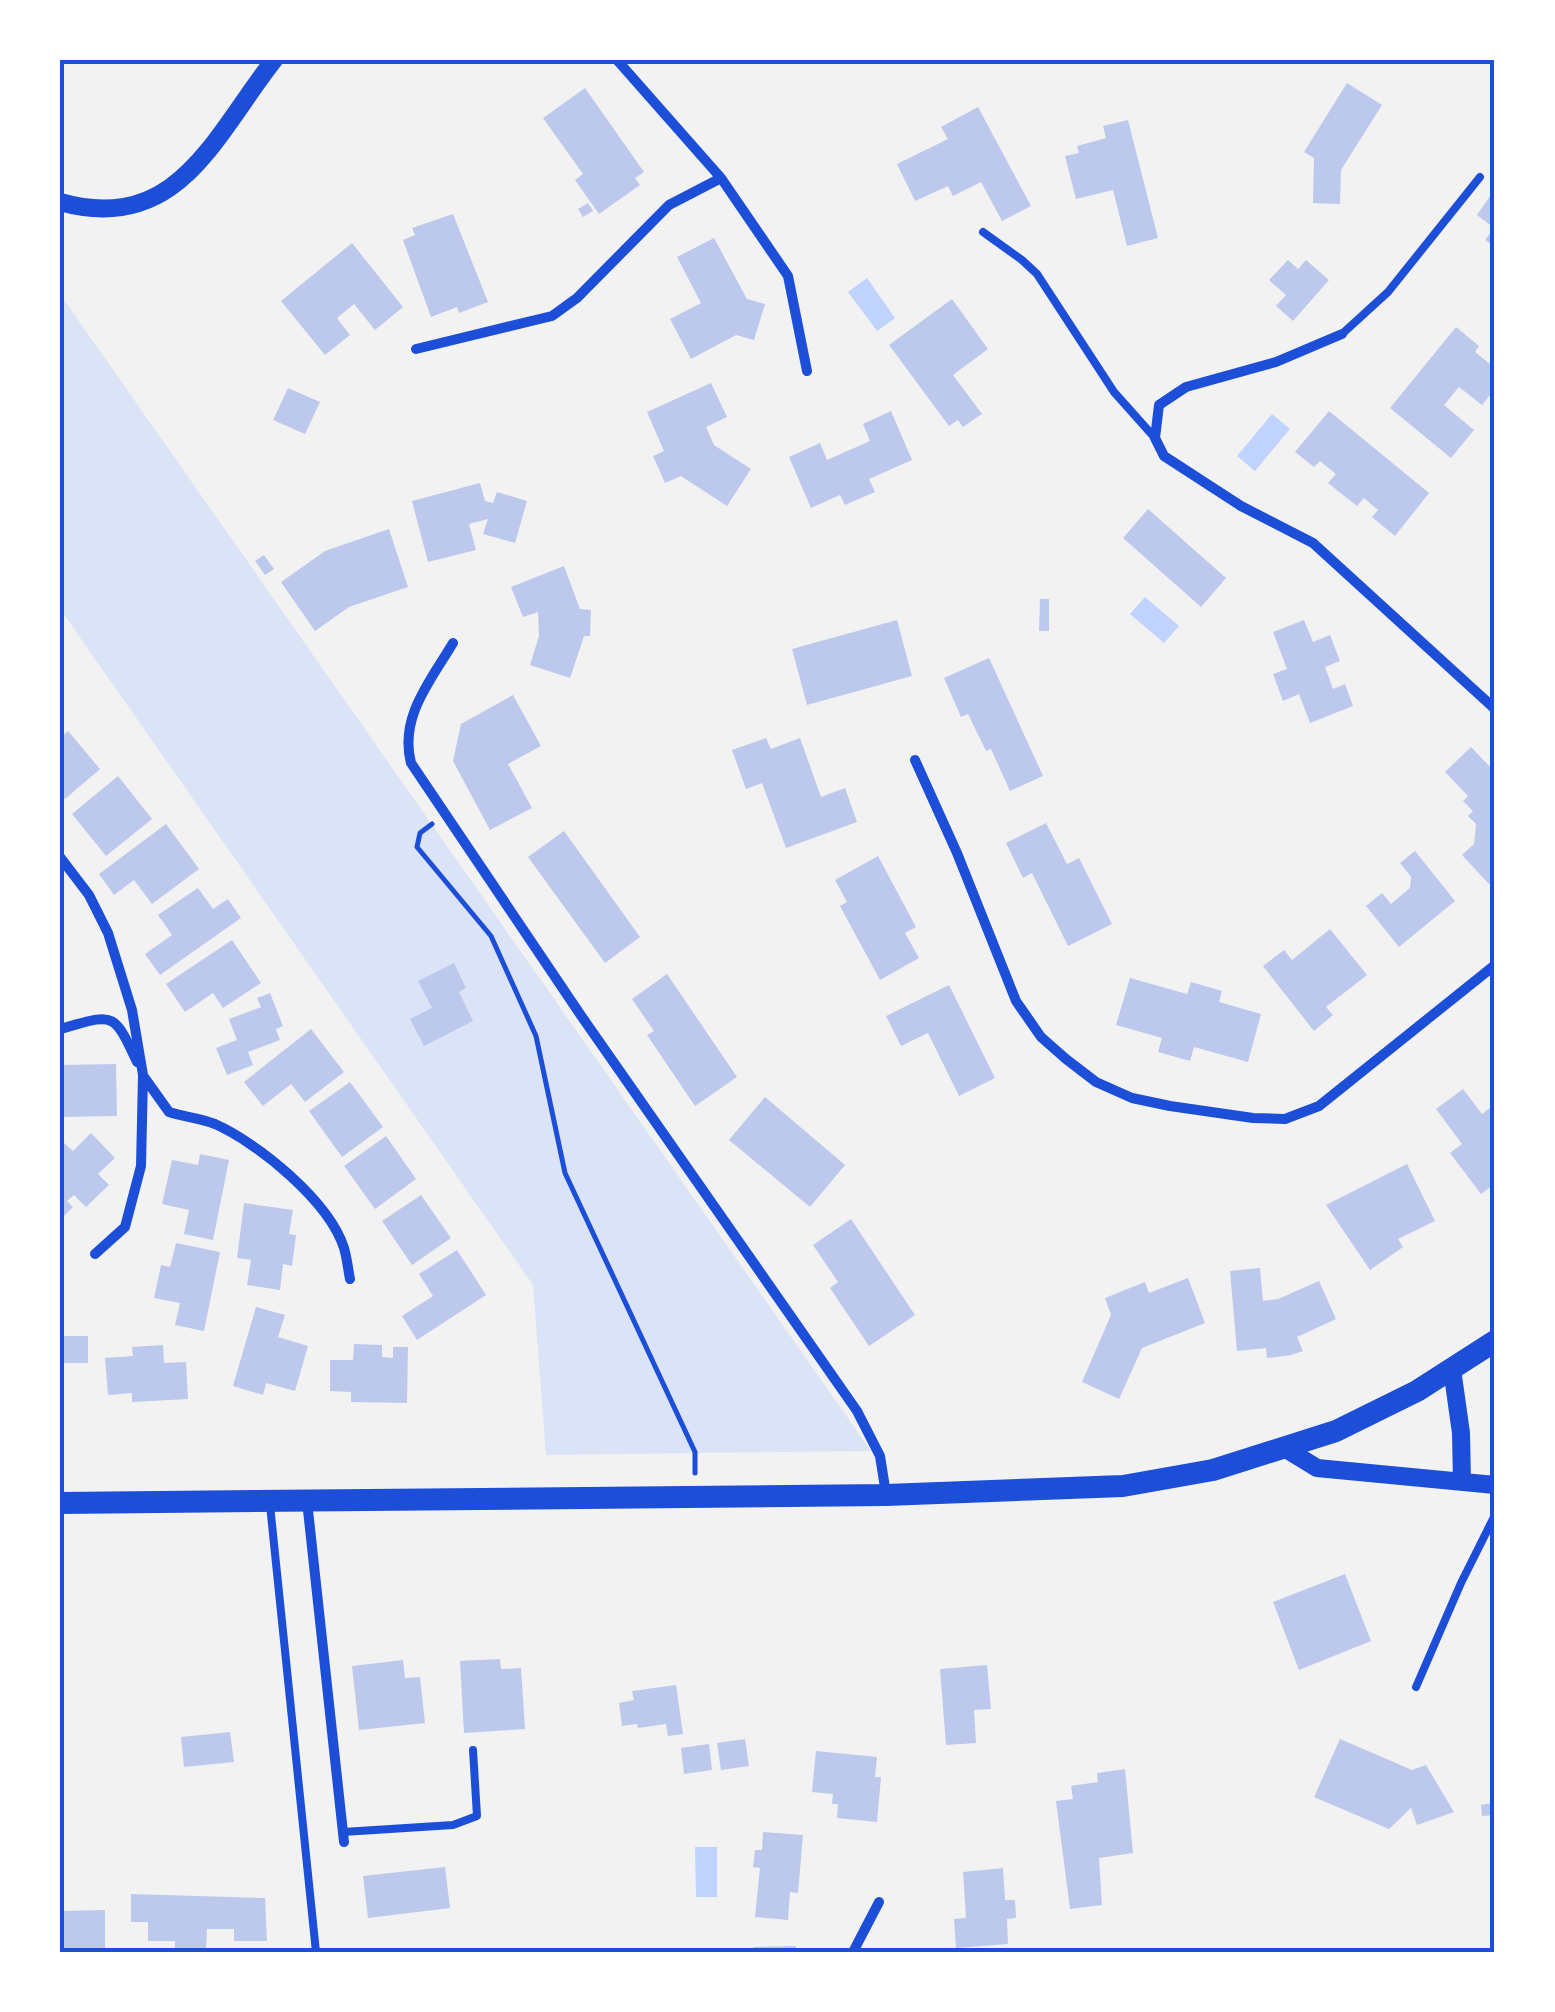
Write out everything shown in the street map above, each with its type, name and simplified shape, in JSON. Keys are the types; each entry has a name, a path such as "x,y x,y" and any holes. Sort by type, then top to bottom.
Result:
{"main road":[{"path":"60,1503 886,1495 1122,1486 1196,1474 1336,1431 1417,1391 1495,1341"}],"street":[{"path":"60,202 120,209 165,193 197,166 274,60"},
{"path":"617,60 722,178 788,276 807,371"},
{"path":"416,349 552,316 577,298 670,204 722,178"},
{"path":"1342,334 1276,362 1186,386 1159,404 1155,438 1164,456 1241,506 1312,544 1495,709"},
{"path":"452,644 412,712 408,738 411,763 593,1033 857,1411 880,1456 886,1495"},
{"path":"915,760 1016,1002 1041,1037 1066,1058 1096,1082 1132,1098 1253,1118 1285,1119 1319,1106 1495,964"},
{"path":"60,857 89,895 108,934 132,1010 143,1075 141,1166 133,1197 124,1227 95,1254"},
{"path":"60,1029 102,1018 113,1019 121,1027 153,1094 169,1112 211,1122 239,1136 295,1180 332,1223 344,1246 350,1279"},
{"path":"1452,1369 1461,1433 1462,1482"},
{"path":"1286,1449 1318,1468 1495,1485"},
{"path":"306,1500 343,1837"},
{"path":"853,1952 879,1902"}],"lane":[{"path":"1342,334 1388,292 1480,177"},
{"path":"983,232 1037,274 1114,392 1155,438"},
{"path":"269,1500 316,1952"},
{"path":"1416,1686 1495,1515"},
{"path":"343,1837 453,1825 477,1816 473,1750"}],"path":[{"path":"446,814 420,834 417,848 491,936 536,1036 565,1174 696,1452 695,1496"}],"shaded area":[{"path":"60,294 871,1451 546,1455 533,1285 60,609"}],"water":[{"path":"867,278 895,318 877,331 848,292"},
{"path":"1272,414 1290,429 1255,471 1237,456"},
{"path":"1145,597 1179,626 1164,643 1130,614"},
{"path":"695,1847 717,1847 717,1897 696,1897"}],"building":[{"path":"1347,83 1382,105 1341,170 1340,204 1313,203 1314,158 1304,152"},
{"path":"585,88 644,172 635,178 640,185 599,214 575,180 583,174 543,118"},
{"path":"978,107 1031,206 1002,221 981,182 953,196 948,186 915,201 897,164 948,139 941,127"},
{"path":"1128,120 1158,238 1127,246 1113,190 1076,199 1065,156 1079,153 1077,146 1106,138 1103,126"},
{"path":"1495,189 1495,247 1485,240 1494,228 1477,215"},
{"path":"588,203 593,211 583,217 578,209"},
{"path":"453,214 488,302 459,313 457,307 431,317 403,240 415,235 412,228"},
{"path":"714,238 747,299 765,304 754,340 736,335 691,359 670,319 701,303 677,257"},
{"path":"352,243 403,307 375,330 354,304 337,318 350,335 325,355 281,301"},
{"path":"1288,260 1298,269 1306,260 1329,280 1293,321 1276,306 1286,295 1269,280"},
{"path":"952,299 988,349 953,375 982,414 963,427 958,420 949,426 889,345"},
{"path":"1456,327 1479,346 1475,352 1495,368 1495,389 1482,405 1459,387 1444,405 1474,430 1451,458 1390,408"},
{"path":"711,383 727,417 706,427 714,445 751,469 727,506 681,476 665,483 653,456 664,451 647,412"},
{"path":"288,388 320,402 305,434 273,420"},
{"path":"891,411 912,460 869,479 875,492 845,505 840,495 811,508 789,457 820,443 827,460 870,441 863,424"},
{"path":"1329,411 1429,493 1395,536 1372,517 1378,510 1364,498 1357,506 1328,483 1336,474 1320,461 1314,467 1295,452"},
{"path":"480,483 485,501 493,503 497,492 527,501 515,543 483,534 488,519 469,524 476,550 428,562 412,501"},
{"path":"1148,509 1226,578 1201,607 1123,538"},
{"path":"389,529 408,587 349,607 315,631 281,582 325,551"},
{"path":"264,555 274,569 265,575 255,561"},
{"path":"564,566 580,609 591,610 590,636 584,636 570,678 530,665 539,636 538,612 523,617 511,587"},
{"path":"1040,599 1049,599 1049,631 1039,631"},
{"path":"897,620 912,676 807,705 792,649"},
{"path":"1304,620 1313,642 1330,635 1340,661 1325,667 1333,689 1345,684 1353,706 1310,723 1299,694 1283,701 1273,674 1287,669 1273,632"},
{"path":"989,658 1043,776 1010,791 991,749 986,751 968,714 961,717 944,678"},
{"path":"513,695 541,746 508,764 532,808 490,830 453,761 461,724"},
{"path":"68,731 100,769 65,799 60,794 60,738"},
{"path":"766,738 771,749 800,738 821,797 845,788 857,822 786,848 762,783 746,789 732,750"},
{"path":"1471,747 1495,772 1495,879 1489,884 1462,855 1474,844 1476,824 1468,816 1473,811 1463,801 1468,796 1445,772"},
{"path":"118,776 152,819 106,856 72,814"},
{"path":"1046,823 1067,864 1079,858 1112,924 1068,946 1032,873 1023,878 1006,843"},
{"path":"166,824 199,869 152,904 134,880 114,895 99,874"},
{"path":"564,831 640,937 605,963 528,857"},
{"path":"1415,851 1455,901 1399,947 1366,906 1382,893 1391,904 1410,888 1411,877 1400,863"},
{"path":"878,856 916,927 905,933 919,958 880,980 840,906 847,902 835,880"},
{"path":"198,888 213,909 228,899 241,918 160,975 145,954 172,935 158,915"},
{"path":"1330,929 1367,975 1326,1007 1333,1015 1314,1031 1263,966 1284,950 1292,960"},
{"path":"232,940 261,983 223,1008 213,993 185,1012 166,984"},
{"path":"454,963 466,988 459,992 473,1021 424,1046 410,1019 432,1008 418,981"},
{"path":"667,974 737,1077 695,1106 647,1035 654,1031 632,999"},
{"path":"1130,978 1187,994 1191,982 1222,991 1219,1002 1261,1014 1248,1062 1194,1047 1190,1061 1158,1052 1162,1038 1116,1025"},
{"path":"949,985 995,1078 959,1096 928,1033 901,1046 886,1016"},
{"path":"270,993 283,1026 276,1029 280,1040 248,1052 253,1065 227,1075 216,1048 237,1040 229,1019 261,1007 257,998"},
{"path":"311,1029 344,1072 305,1102 291,1084 263,1106 244,1082"},
{"path":"116,1064 117,1116 60,1117 60,1065"},
{"path":"350,1082 383,1127 342,1157 309,1111"},
{"path":"1463,1089 1482,1114 1495,1104 1495,1184 1481,1194 1450,1153 1462,1144 1436,1109"},
{"path":"765,1097 845,1165 810,1207 729,1140"},
{"path":"91,1133 115,1158 98,1174 109,1185 86,1207 74,1195 67,1201 73,1207 62,1218 60,1147 64,1143 73,1151"},
{"path":"386,1136 416,1179 375,1209 344,1166"},
{"path":"200,1154 229,1160 213,1240 184,1234 189,1210 162,1204 172,1160 198,1165"},
{"path":"1407,1164 1435,1221 1398,1239 1403,1247 1370,1270 1326,1205"},
{"path":"421,1195 451,1238 412,1265 382,1221"},
{"path":"244,1203 293,1210 289,1234 296,1235 292,1266 283,1264 280,1290 247,1285 251,1260 237,1258"},
{"path":"851,1219 915,1315 869,1346 830,1288 838,1282 813,1245"},
{"path":"176,1243 220,1252 204,1331 175,1325 180,1303 154,1298 161,1265 170,1267"},
{"path":"457,1250 486,1295 417,1340 402,1316 433,1296 419,1274"},
{"path":"1260,1268 1263,1301 1278,1299 1319,1281 1336,1319 1297,1337 1303,1351 1267,1358 1266,1348 1237,1351 1230,1271"},
{"path":"1188,1278 1205,1323 1142,1348 1119,1399 1082,1382 1111,1315 1105,1298 1145,1282 1149,1293"},
{"path":"256,1307 285,1315 278,1337 308,1346 295,1391 266,1383 263,1395 233,1386"},
{"path":"60,1336 88,1336 88,1363 60,1363"},
{"path":"354,1344 382,1345 382,1357 393,1358 393,1347 408,1347 407,1403 351,1402 351,1392 330,1391 330,1360 353,1360"},
{"path":"163,1345 164,1363 186,1362 188,1399 132,1402 132,1393 108,1395 105,1358 133,1356 132,1347"},
{"path":"1345,1574 1371,1641 1299,1670 1273,1602"},
{"path":"500,1659 501,1669 521,1668 525,1729 464,1733 460,1661"},
{"path":"403,1660 405,1678 420,1677 425,1723 359,1730 352,1666"},
{"path":"987,1665 991,1709 974,1710 976,1743 946,1745 940,1669"},
{"path":"676,1685 683,1734 668,1736 666,1724 622,1726 619,1703 634,1700 632,1691"},
{"path":"230,1732 234,1762 184,1767 181,1737"},
{"path":"745,1739 749,1766 721,1770 717,1743"},
{"path":"1340,1739 1412,1770 1426,1765 1454,1812 1417,1825 1411,1808 1389,1829 1314,1797"},
{"path":"709,1744 712,1770 684,1774 681,1748"},
{"path":"816,1751 877,1757 875,1777 881,1777 877,1822 837,1818 838,1804 832,1804 833,1794 812,1792"},
{"path":"1125,1769 1133,1853 1099,1858 1102,1905 1070,1909 1056,1801 1073,1799 1071,1786 1098,1782 1097,1773"},
{"path":"1493,1803 1495,1815 1482,1816 1481,1805"},
{"path":"763,1832 803,1835 798,1893 790,1892 788,1920 755,1917 760,1868 753,1867 755,1850 762,1850"},
{"path":"445,1867 450,1908 368,1918 363,1876"},
{"path":"1003,1868 1005,1900 1015,1900 1016,1918 1007,1919 1008,1944 956,1948 954,1919 966,1918 963,1872"},
{"path":"131,1894 265,1898 267,1941 234,1941 234,1929 207,1929 206,1948 175,1948 175,1941 148,1941 148,1922 131,1922"},
{"path":"105,1910 105,1952 60,1952 60,1911"},
{"path":"796,1946 796,1952 753,1952 753,1947"}]}
